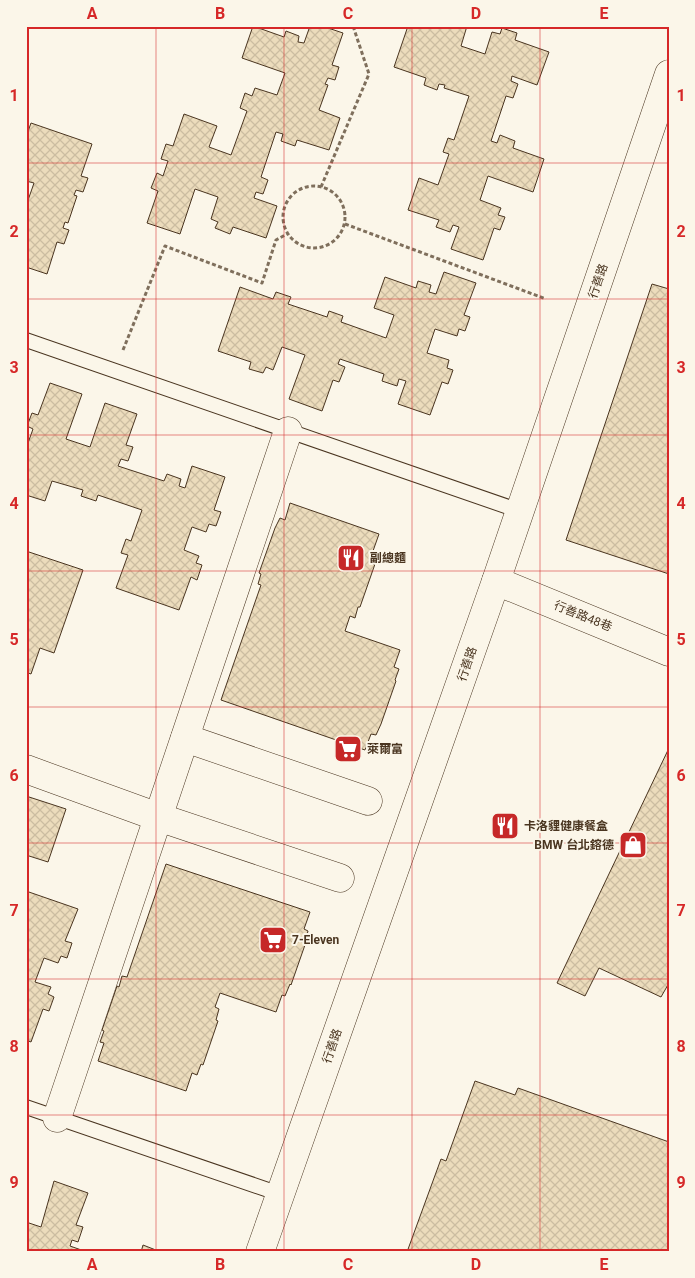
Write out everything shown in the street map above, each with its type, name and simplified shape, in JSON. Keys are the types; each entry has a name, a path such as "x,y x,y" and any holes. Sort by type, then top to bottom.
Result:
{"street":[{"name":"行善路","path":"260,1252 496,581 669,74"},
{"path":"57,1118 288,431"},
{"name":"行善路48巷","path":"496,581 669,652"},
{"path":"185,738 368,801"},
{"path":"26,769 340,878"}],"lane":[{"path":"26,340 520,511"},
{"path":"26,1107 280,1194"}],"path":[{"path":"321,187 369,74 353,26"},
{"path":"311,186 321,187 338,197 343,205 345,214 344,224 341,234 334,242 314,249 303,247 294,242 287,234 283,224 283,214 286,204 292,195 301,189 311,186"},
{"path":"344,224 546,300"},
{"path":"115,371 165,246 262,283 276,240 287,234"}],"building":[{"path":"253,26 284,37 286,31 299,36 298,42 304,43 310,26 322,26 343,33 332,65 339,67 335,80 328,78 325,84 328,85 319,110 340,118 329,150 297,140 295,146 281,141 283,134 276,132 261,177 268,180 263,194 256,192 254,198 277,206 266,238 233,227 230,234 215,228 218,222 211,219 218,197 195,189 180,234 147,223 158,191 151,188 157,173 163,176 168,161 161,159 166,144 173,146 184,114 217,126 209,147 231,155 247,111 240,108 245,93 252,96 255,88 277,95 285,73 242,58"},
{"path":"408,26 467,26 461,46 485,54 492,32 500,34 502,28 517,33 515,40 549,52 537,85 512,76 511,81 518,84 513,98 506,96 491,141 497,143 500,135 515,141 513,148 544,159 533,192 488,176 480,200 501,208 498,215 505,217 500,230 494,228 483,260 451,249 459,227 453,225 450,232 436,227 439,220 408,210 419,178 438,185 449,154 443,152 448,138 454,140 469,96 444,88 445,85 439,84 437,90 424,85 426,78 394,67"},
{"path":"31,123 92,144 81,176 88,178 83,192 76,190 74,195 77,196 68,223 65,222 63,228 69,230 64,244 57,242 47,274 26,267 26,206 34,183 26,181 26,137"},
{"path":"444,272 476,283 464,315 470,317 465,331 459,329 457,336 435,329 427,353 449,360 447,368 453,370 448,384 442,382 430,415 398,404 406,381 399,379 397,386 382,381 384,374 340,359 338,364 345,367 339,382 333,380 322,411 289,399 305,355 282,347 273,370 266,367 263,373 249,369 251,362 218,351 240,287 273,299 276,292 291,297 288,304 327,317 329,311 343,316 341,322 386,338 394,315 374,308 385,277 416,288 418,281 431,285 429,292 436,294"},
{"path":"652,284 669,289 669,574 566,540"},
{"path":"50,383 82,394 66,439 90,447 105,403 137,414 126,445 133,447 128,461 121,459 118,466 164,481 167,474 181,479 179,486 185,488 192,466 225,477 214,510 221,512 216,526 209,524 206,532 192,527 184,550 199,556 196,563 202,565 197,580 191,577 179,610 116,588 128,555 121,553 126,539 131,541 142,510 98,495 96,501 81,496 83,490 52,481 45,501 26,495 26,443 28,443 33,429 27,426 32,413 38,415"},
{"path":"290,503 379,534 373,551 377,552 373,564 375,564 360,607 358,607 355,618 350,616 345,631 400,650 394,667 399,669 381,724 376,735 371,734 365,750 221,700 261,585 258,584 261,574 259,573 275,528 280,518 285,520"},
{"path":"26,551 83,570 54,653 40,648 31,674 26,672"},
{"path":"669,748 669,983 661,997 599,968 585,996 557,983"},
{"path":"26,796 66,809 48,862 26,855"},
{"path":"166,864 310,912 304,929 308,931 306,942 291,985 285,996 282,995 276,1012 220,993 215,1007 219,1009 216,1020 218,1021 203,1065 201,1064 197,1075 192,1073 186,1091 98,1061 104,1043 100,1042 104,1031 102,1030 117,986 119,987 122,976 127,977"},
{"path":"26,891 78,909 65,941 72,943 67,958 61,956 58,963 44,958 35,982 51,987 48,994 54,997 49,1011 43,1009 31,1042 26,1040"},
{"path":"475,1081 515,1095 518,1088 669,1142 669,1252 407,1252 441,1159 446,1161"},
{"path":"54,1181 88,1193 76,1225 83,1227 78,1242 72,1240 70,1246 87,1252 26,1252 26,1222 41,1227"},
{"path":"143,1245 161,1252 141,1252"}],"place":[{"name":"副總麵","path":"351,558"},
{"name":"萊爾富","path":"348,749"},
{"name":"卡洛貍健康餐盒","path":"505,826"},
{"name":"BMW 台北鎔德","path":"633,845"},
{"name":"7-Eleven","path":"273,940"}]}
